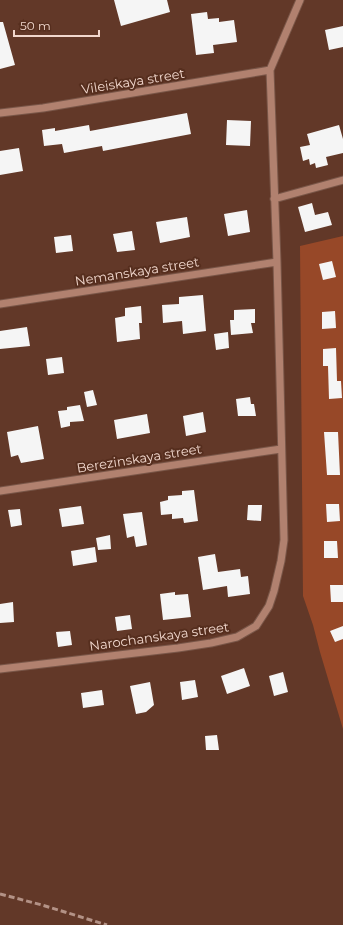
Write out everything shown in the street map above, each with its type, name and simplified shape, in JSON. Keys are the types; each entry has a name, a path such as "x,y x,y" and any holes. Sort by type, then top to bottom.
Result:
{"street":[{"path":"270,70 300,0"},
{"name":"Vileiskaya street","path":"0,113 43,108 270,70"},
{"name":"Narochanskaya street","path":"0,669 160,650 211,643 238,637 256,626 269,606 274,591 284,540 277,262 270,70"},
{"path":"274,199 343,180"},
{"name":"Nemanskaya street","path":"0,304 277,262"},
{"name":"Berezinskaya street","path":"0,491 281,449"}],"shaded area":[{"path":"343,236 343,729 313,625 303,596 300,246"}],"building":[{"path":"114,0 167,0 170,12 121,26"},
{"path":"207,12 208,19 219,18 219,22 234,20 237,42 213,45 214,53 196,55 191,14"},
{"path":"0,22 3,22 15,65 0,69"},
{"path":"343,26 343,47 329,50 325,30"},
{"path":"187,113 191,134 103,151 102,146 64,153 62,144 44,146 42,130 55,128 55,131 89,125 90,131"},
{"path":"227,120 251,121 250,146 226,145"},
{"path":"339,125 343,139 343,153 326,157 328,165 316,168 315,163 310,165 309,159 303,161 300,147 310,145 307,134"},
{"path":"19,148 23,171 0,175 0,151"},
{"path":"312,203 315,215 328,212 332,225 305,232 298,207"},
{"path":"247,210 250,232 228,236 224,214"},
{"path":"187,217 190,237 160,243 156,222"},
{"path":"132,231 135,250 117,252 113,234"},
{"path":"71,235 73,251 56,253 54,237"},
{"path":"332,261 336,277 323,280 319,264"},
{"path":"203,295 206,331 183,334 182,321 163,323 162,305 179,304 179,297"},
{"path":"141,306 142,323 139,323 140,339 117,342 115,318 125,316 125,308"},
{"path":"255,309 255,323 251,323 253,333 231,335 230,320 234,320 234,310"},
{"path":"335,311 336,328 322,329 322,312"},
{"path":"27,327 30,346 0,349 0,331"},
{"path":"228,332 229,348 216,350 214,334"},
{"path":"336,348 337,381 341,381 342,398 329,399 328,366 323,366 323,349"},
{"path":"62,357 64,373 48,375 46,359"},
{"path":"93,390 97,405 87,407 84,392"},
{"path":"250,397 251,404 254,404 256,416 238,416 236,399"},
{"path":"80,405 84,421 70,422 70,426 61,428 58,411 67,410 67,407"},
{"path":"203,412 206,432 186,436 183,416"},
{"path":"147,414 150,433 117,439 114,420"},
{"path":"38,426 44,459 21,463 18,455 11,457 7,432"},
{"path":"324,432 338,432 340,475 327,475"},
{"path":"194,490 198,521 184,523 183,518 172,519 172,514 161,515 160,502 168,500 168,496 182,495 182,491"},
{"path":"326,504 339,504 340,521 327,522"},
{"path":"248,505 262,505 261,521 247,520"},
{"path":"81,506 84,524 62,527 59,509"},
{"path":"20,509 22,525 11,527 8,510"},
{"path":"142,512 147,545 136,547 134,536 127,538 123,514"},
{"path":"110,535 111,549 98,550 96,538"},
{"path":"324,541 337,541 338,558 324,558"},
{"path":"95,547 97,562 73,566 71,551"},
{"path":"215,554 218,572 240,569 241,577 248,576 250,594 228,597 227,586 203,590 198,557"},
{"path":"330,585 343,585 343,602 331,602"},
{"path":"175,592 175,595 188,594 191,617 163,620 160,594"},
{"path":"13,602 14,622 0,623 0,604"},
{"path":"130,615 132,629 117,631 115,617"},
{"path":"343,626 343,639 335,642 330,631"},
{"path":"70,631 72,645 58,647 56,632"},
{"path":"244,668 250,686 227,694 221,676"},
{"path":"283,672 288,692 274,696 269,676"},
{"path":"195,680 198,697 182,700 180,682"},
{"path":"150,682 154,705 146,712 136,714 130,686"},
{"path":"102,690 104,705 83,708 81,693"},
{"path":"217,735 219,750 206,750 205,736"}],"railway":[{"path":"0,894 107,925"}]}
